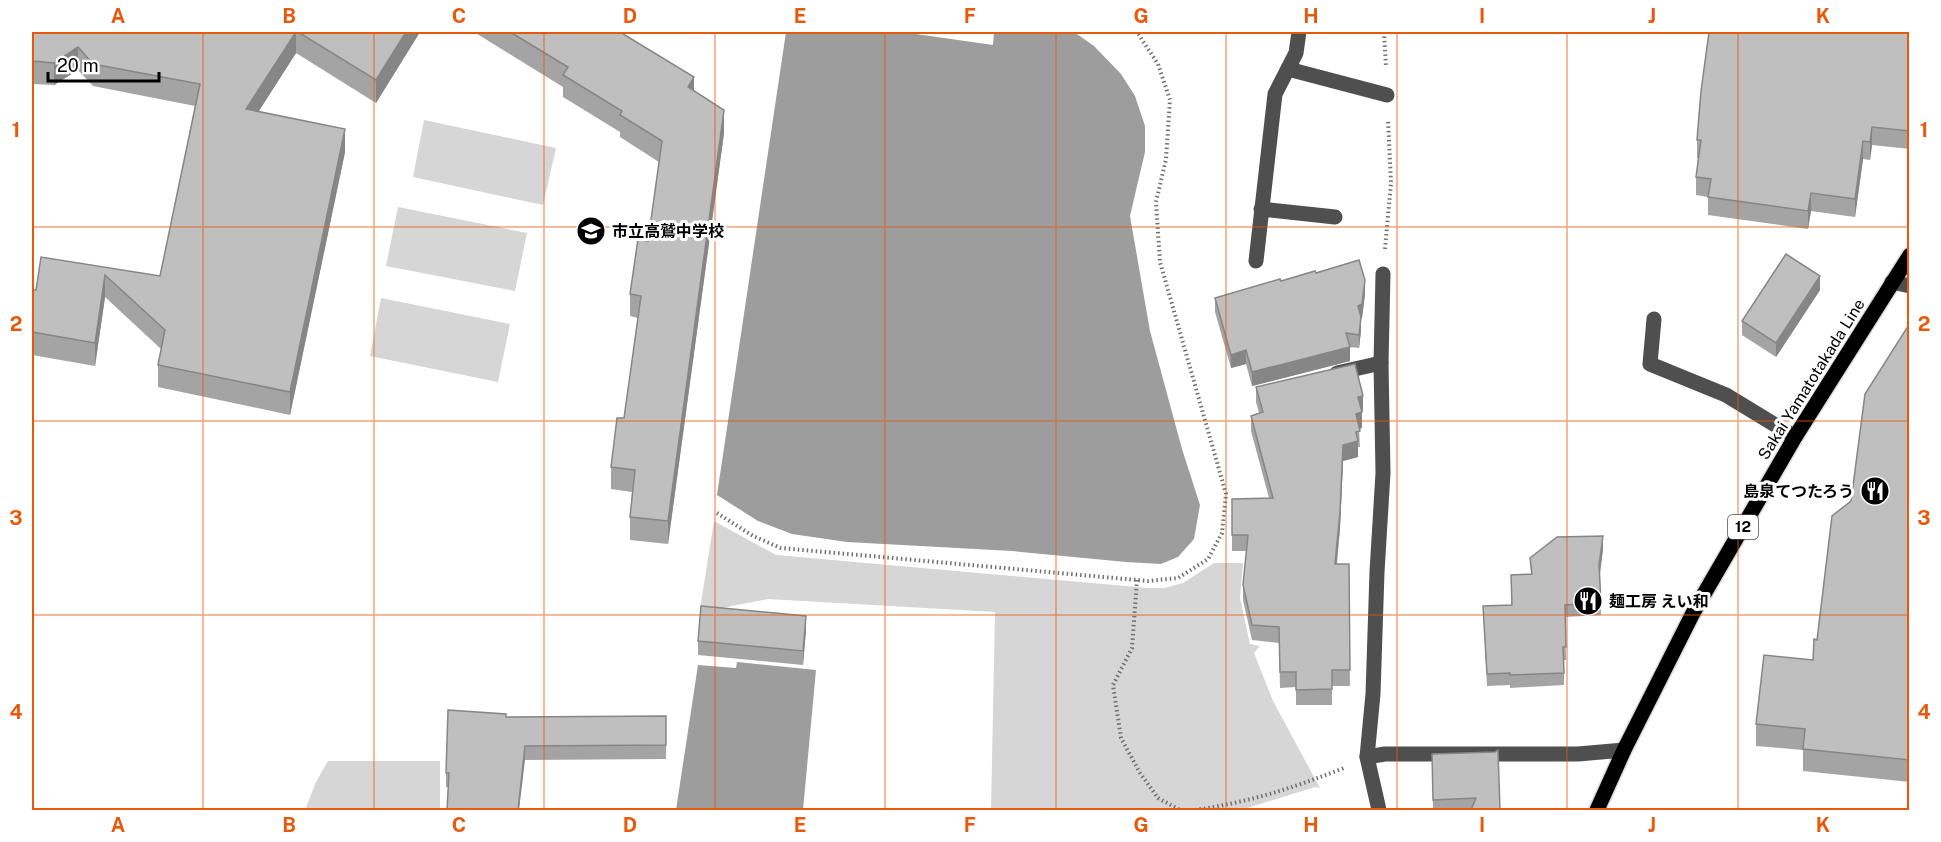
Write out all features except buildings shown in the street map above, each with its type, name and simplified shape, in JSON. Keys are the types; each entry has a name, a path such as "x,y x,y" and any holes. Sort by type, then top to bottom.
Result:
{"main road":[{"name":"Sakai Yamatotakada Line","path":"1597,810 1624,750 1693,613 1795,437 1910,255"}],"street":[{"path":"1256,261 1275,94 1296,53 1299,32"},
{"path":"1288,69 1387,95"},
{"path":"1261,209 1335,217"},
{"path":"1378,810 1367,757 1373,694 1383,473 1381,363 1383,274"},
{"path":"1892,282 1910,286"},
{"path":"1654,319 1650,364 1726,395 1795,437"},
{"path":"1325,376 1381,363"},
{"path":"1367,757 1385,754 1578,754 1624,750"}],"path":[{"path":"717,513 753,536 781,548 1148,581 1178,578 1208,559 1222,533 1226,494 1160,262 1156,202 1166,159 1170,100 1158,64 1137,32"},
{"path":"1383,274 1391,183 1384,32"},
{"path":"1137,580 1132,648 1113,685 1121,738 1140,774 1158,798 1180,810"},
{"path":"1195,810 1236,804 1282,792 1367,757"}],"shaded area":[{"path":"786,32 902,32 993,45 994,32 1074,32 1094,46 1121,74 1135,96 1145,126 1145,152 1130,216 1150,331 1182,449 1200,505 1194,539 1178,557 1161,564 1012,551 847,542 792,534 758,521 717,495"},
{"path":"424,120 556,148 543,205 413,177"},
{"path":"398,207 527,233 515,291 386,266"},
{"path":"381,298 510,324 498,382 370,356"},
{"path":"714,521 776,555 1148,588 1164,588 1183,583 1214,563 1243,563 1240,598 1250,644 1260,646 1254,653 1273,701 1320,788 1315,787 1241,810 991,810 995,612 768,599 702,612 700,609"},
{"path":"737,662 816,670 803,810 676,810 698,665 736,668"},
{"path":"328,761 440,761 440,810 305,810 316,782"}],"place":[{"name":"市立高鷲中学校","path":"591,231"},
{"name":"島泉てつたろう","path":"1875,491"},
{"name":"麺工房 えい和","path":"1588,601"}]}
